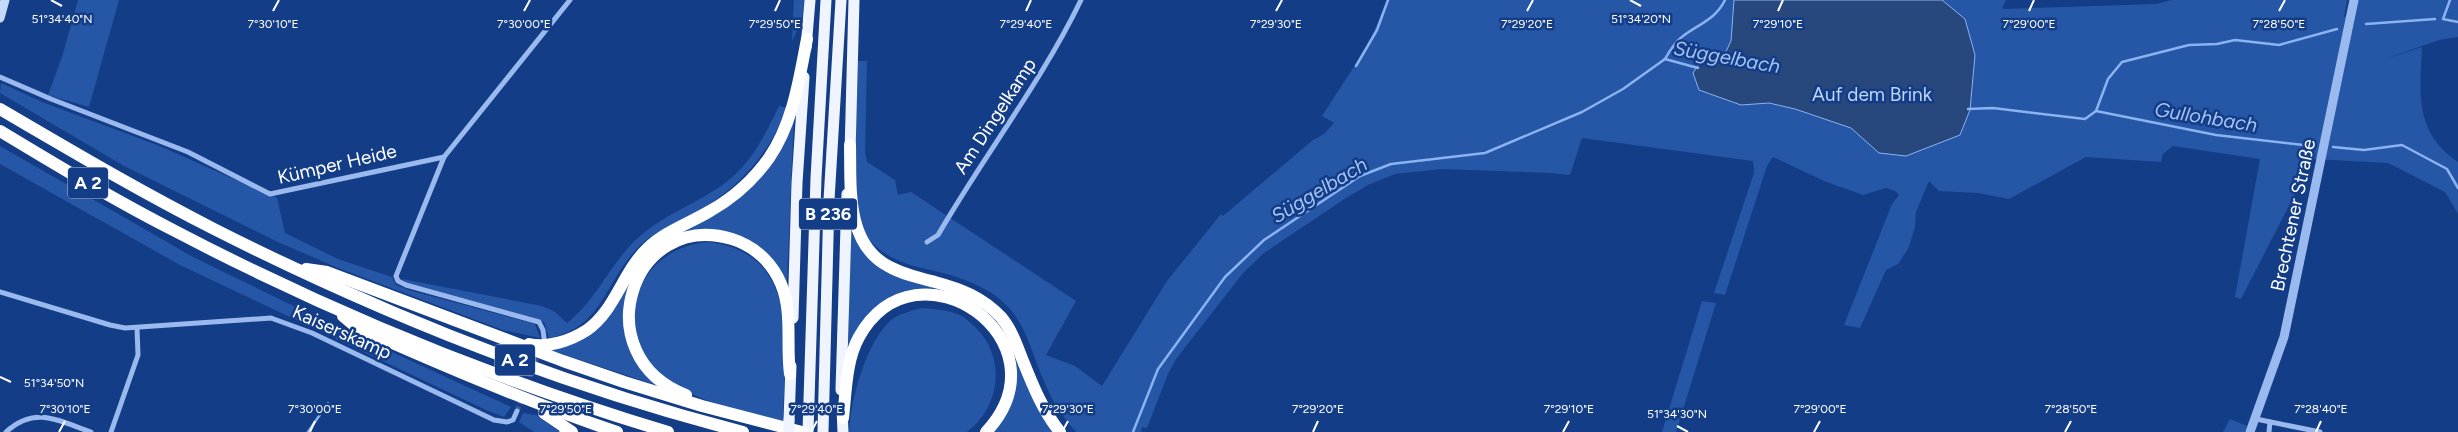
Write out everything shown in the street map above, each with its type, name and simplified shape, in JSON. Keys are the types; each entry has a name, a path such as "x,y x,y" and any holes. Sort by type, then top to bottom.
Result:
{"highway":[{"path":"789,426 797,182 810,0"},
{"name":"B 236","path":"806,430 816,178 826,0"},
{"name":"B 236","path":"823,430 829,200 841,0"},
{"path":"843,418 842,338 854,0"},
{"path":"490,332 522,342 543,345 563,341 588,330 607,309 630,269 648,247 717,207 750,180 770,156 783,132 796,95 807,39"},
{"name":"A 2","path":"0,108 136,188 294,268 382,308 510,358 622,397 743,432"},
{"name":"A 2","path":"0,131 177,233 334,308 522,384 668,432"},
{"path":"850,145 854,218 862,240 886,265 900,272 968,292 992,308 1009,330 1039,398 1060,432"},
{"path":"715,408 680,392 653,375 637,353 629,328 628,303 637,278 652,259 679,241 702,236 727,238 748,246 767,262 781,284 787,305 790,374"},
{"path":"294,268 327,272 490,332 563,362 615,379 702,406 806,430"},
{"path":"842,432 854,347 865,328 872,319 895,303 910,297 937,295 968,304 982,314 996,330 1006,346 1010,362 1009,390 998,418 986,432"},
{"path":"334,308 356,328 512,394 617,432"},
{"path":"512,394 572,432"}],"main road":[{"path":"0,18 5,0"}],"street":[{"path":"544,338 542,326 532,319 483,308 398,281 396,271 444,157 570,0"},
{"name":"Am Dingelkamp","path":"927,242 938,235 1000,138 1062,39 1080,0"},
{"name":"Brechtener Straße","path":"2250,432 2284,337 2354,0"},
{"name":"Kümper Heide","path":"0,77 51,99 188,152 270,194 444,157"},
{"path":"0,292 115,326 137,328 138,355 111,432"},
{"name":"Kaiserskamp","path":"137,328 272,318 312,333 494,420 507,422 513,420 516,411"},
{"path":"6,432 22,420 34,416 48,417 91,432"},
{"path":"2256,419 2320,432"},
{"path":"2269,432 2270,422"}],"green space":[{"path":"78,0 119,0 89,107 48,95 62,57"},
{"path":"794,0 804,0 802,20 792,41"},
{"name":"Auf dem Brink","path":"1387,0 2006,0 2002,8 2005,9 2156,4 2172,0 2347,0 2344,17 2351,15 2354,0 2458,0 2458,37 2439,40 2382,60 2422,47 2421,96 2423,111 2427,125 2434,138 2458,162 2458,214 2445,192 2388,163 2313,159 2241,299 2235,297 2260,159 2173,146 2163,154 2161,162 2086,157 2009,199 1978,193 1939,191 1929,181 1916,212 1915,227 1908,249 1898,264 1886,270 1860,328 1844,325 1892,204 1899,195 1895,191 1886,188 1863,195 1824,181 1773,157 1767,166 1725,295 1714,293 1754,173 1753,161 1582,138 1570,175 1442,169 1395,174 1368,185 1346,198 1264,253 1243,273 1176,359 1168,374 1147,428 1142,427 1141,432 1076,432 1050,395 1021,326 1010,309 1002,301 972,283 892,258 877,248 865,234 860,220 855,177 858,61 867,61 865,151 867,162 895,180 898,195 911,192 1076,301 1046,355 1075,366 1102,386 1167,281 1221,214 1223,216 1313,140 1324,134 1334,123 1322,116 1368,45"},
{"path":"1,83 42,102 157,145 277,198 285,233 338,259 392,277 396,285 412,291 535,324 540,338 503,330 338,268 280,243 124,166 0,93"},
{"path":"779,106 787,108 780,124 763,153 741,179 715,201 658,232 643,243 625,263 592,315 581,325 567,332 549,338 544,322 406,282 402,279 542,306 555,312 567,323 578,314 621,257 640,236 660,221 715,190 742,167 763,138"},
{"path":"794,114 787,282 755,245 687,234 627,290 623,306 624,328 635,360 659,386 550,350 575,341 650,252 726,206"},
{"path":"0,146 193,257 318,318 511,407 504,417 486,410 180,265 0,164"},
{"path":"851,232 862,250 874,263 887,271 900,277 945,289 983,306 1004,331 1054,432 994,432 1005,416 1012,397 1000,328 991,317 967,299 951,293 876,309 864,322 848,347"},
{"path":"708,242 739,250 760,265 774,285 782,310 785,337 783,422 708,401 681,388 668,380 649,361 638,340 634,318 637,296 646,277 661,260 682,248"},
{"path":"1702,301 1716,303 1676,432 1662,432"},
{"path":"921,308 937,309 962,316 984,338 991,351 995,365 996,380 993,395 987,409 979,421 967,432 849,432 856,389 866,359 880,332 892,319"},
{"path":"523,413 536,415 560,432 534,432 519,422"},
{"path":"2230,419 2247,426 2245,432 2223,432"}],"water":[{"path":"1734,0 1942,0 1965,19 1975,55 1970,110 1960,135 1906,156 1879,153 1851,128 1795,109 1769,103 1741,105 1699,90 1693,73 1699,64 1721,62 1731,41"}],"waterway":[{"path":"1356,66 1377,30 1388,0"},
{"path":"1665,59 1683,36 1712,17 1725,0"},
{"name":"Süggelbach","path":"2450,0 2443,19 2458,22"},
{"name":"Süggelbach","path":"2366,24 2435,19"},
{"name":"Süggelbach","path":"1968,109 1993,108 2085,119 2096,111 2108,79 2122,62 2189,45 2217,44 2235,40 2279,45 2337,29"},
{"name":"Süggelbach","path":"1133,432 1158,369 1225,277 1264,240 1360,176 1391,164 1485,153 1582,112 1623,89 1665,59 1698,68"},
{"name":"Gullohbach","path":"2096,111 2216,135 2312,146"},
{"name":"Gullohbach","path":"2333,147 2364,150 2402,145 2447,169 2458,188"},
{"path":"308,432 328,403"}],"tunnel":[{"path":"527,384 539,352"},
{"path":"517,411 522,397"}]}
